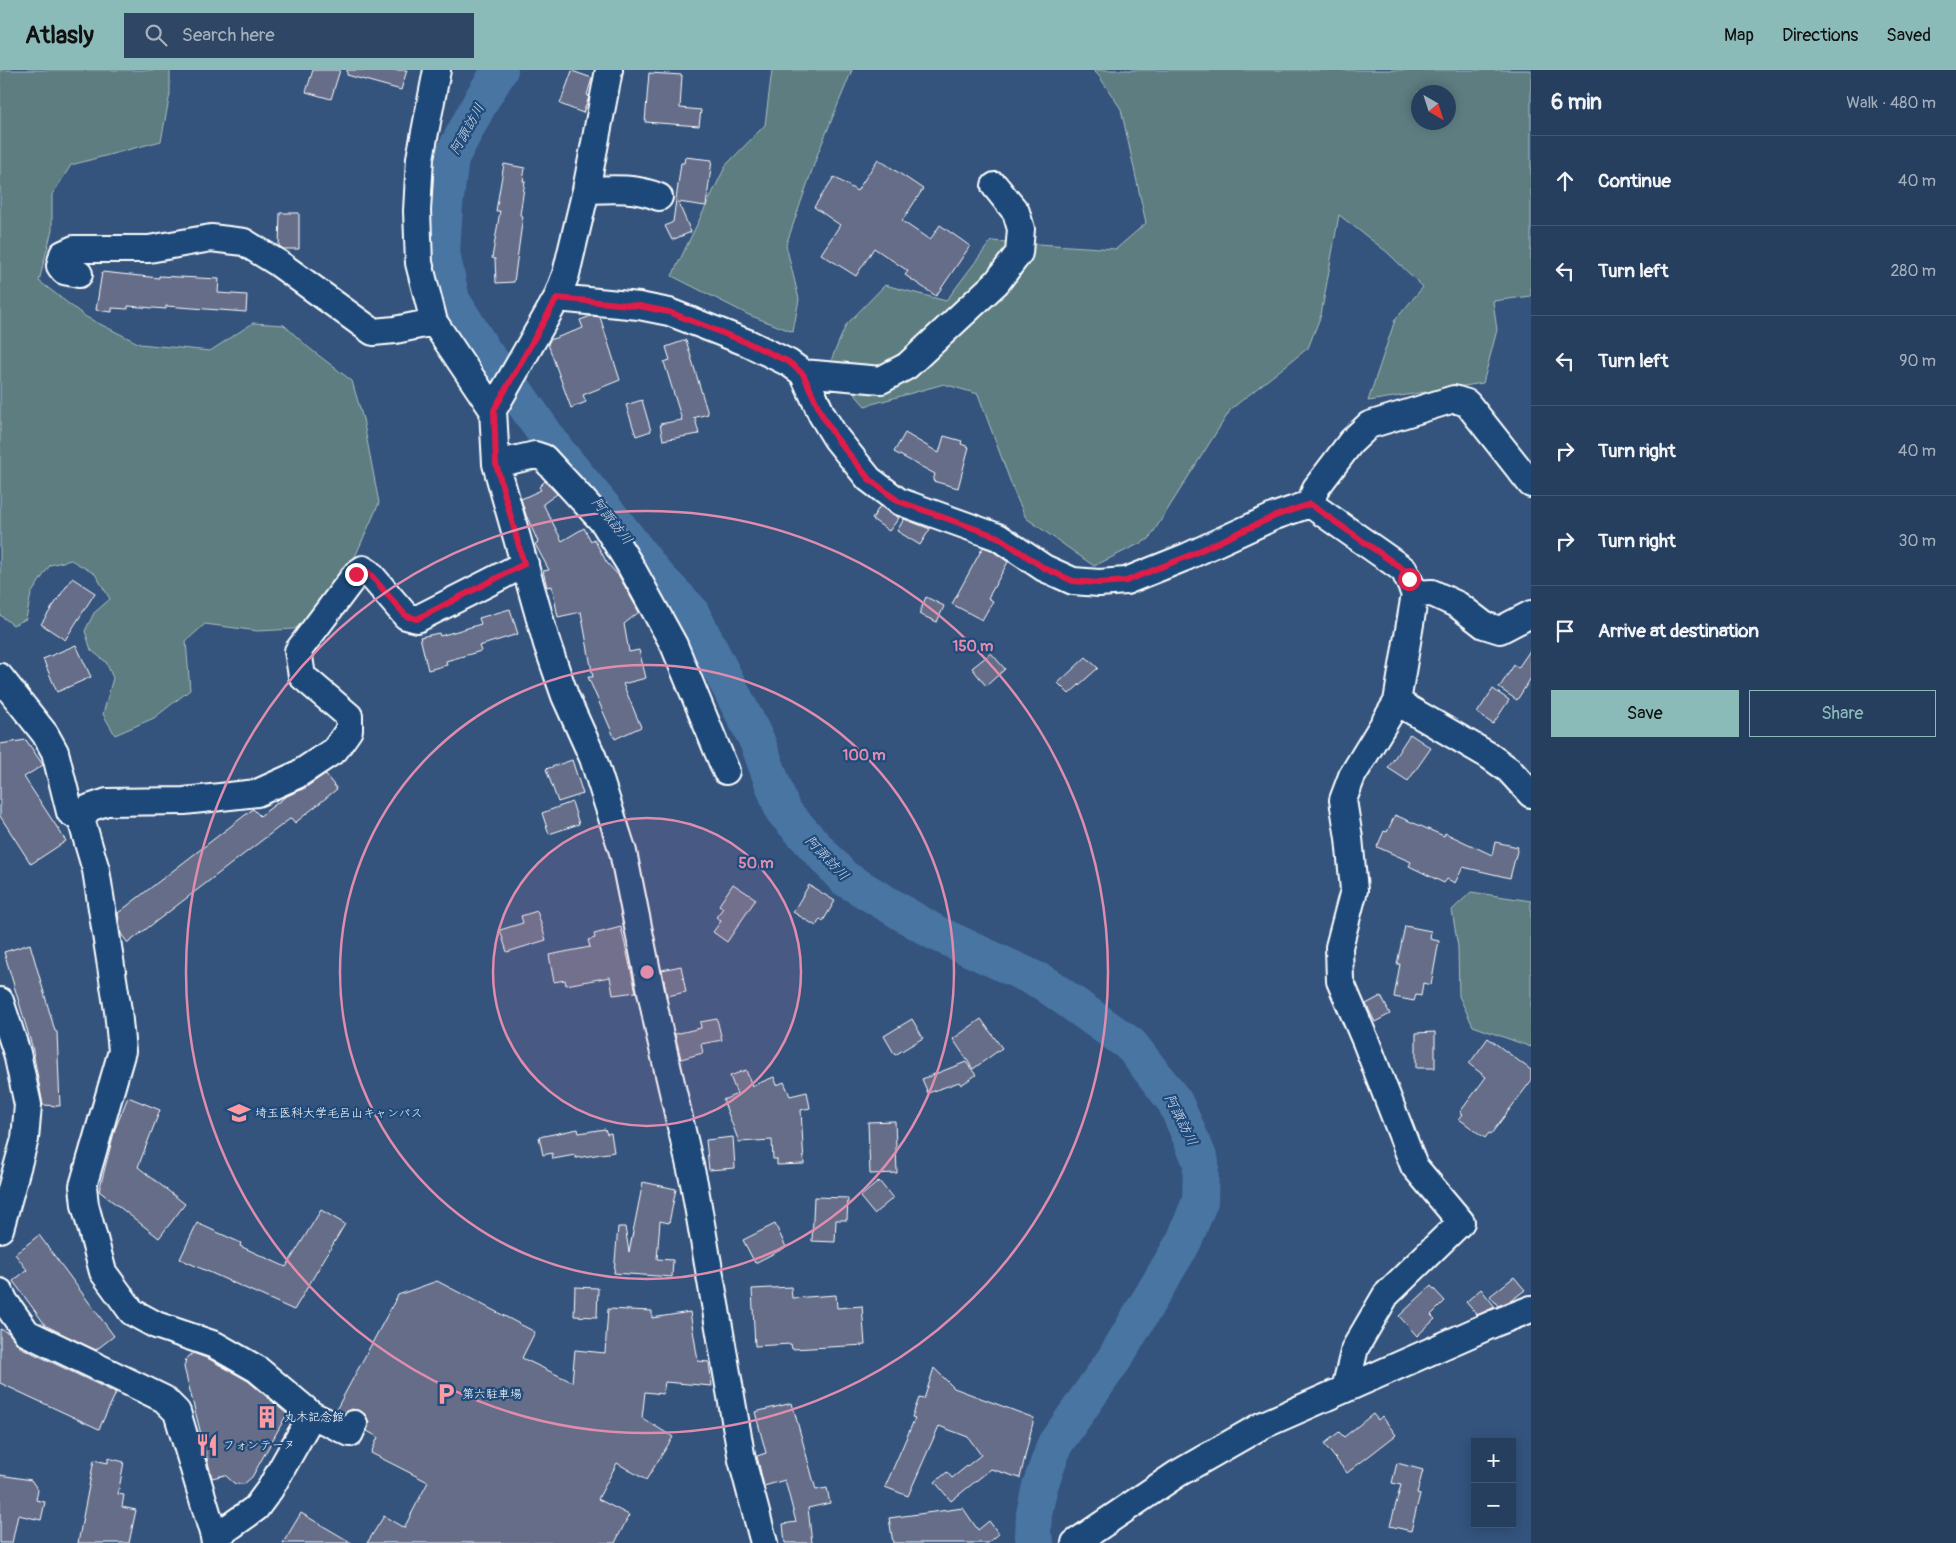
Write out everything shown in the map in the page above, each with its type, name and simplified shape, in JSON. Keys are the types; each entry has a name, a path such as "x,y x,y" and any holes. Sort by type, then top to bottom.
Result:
{"street":[{"path":"437,70 420,158 417,211 418,263 434,322 498,401"},
{"path":"609,70 586,190 566,274 557,298 498,401 496,464 547,644 565,696 593,758 623,852 659,1031 694,1182 742,1460 764,1543"},
{"path":"803,374 881,380 907,366 998,282 1019,253 1021,229 1016,212 995,186"},
{"path":"586,190 621,188 642,190 659,197"},
{"path":"79,274 64,271 60,266 63,254 74,249 149,249 211,238 244,242 278,263 373,332 395,330 434,322"},
{"path":"557,298 639,306 669,312 748,343 789,362 803,374 831,430 869,479 898,501 998,537 1044,568 1073,581 1099,583 1126,581 1186,557 1275,516 1310,504"},
{"path":"1310,504 1316,488 1351,442 1369,425 1454,399 1466,403 1531,484"},
{"path":"496,464 535,456 544,458 604,523 630,565 674,645 726,771"},
{"path":"1310,504 1404,570 1415,594 1397,702 1352,776 1342,800 1349,838 1354,890 1339,946 1340,982 1366,1042 1414,1166 1461,1222 1386,1295 1355,1348 1345,1389"},
{"path":"81,819 89,808 107,802 184,801 257,793 297,775 335,750 349,730 349,716 302,676 298,651 356,574 363,569 369,573 406,616 417,619 524,564"},
{"path":"1415,594 1432,593 1458,604 1484,624 1500,630 1531,614"},
{"path":"0,677 45,734 55,752 70,812 81,819 96,870 118,1011 122,1051 83,1186 103,1272 132,1312 156,1326 215,1345 232,1354 257,1369 312,1415 350,1432 354,1424"},
{"path":"1397,702 1488,755 1509,770 1531,794"},
{"path":"0,1001 17,1053 28,1105 24,1138 0,1229"},
{"path":"0,1292 27,1333 164,1399 178,1412 215,1540 256,1508 270,1489 312,1415"},
{"path":"1075,1543 1177,1474 1261,1426 1495,1322 1531,1309"}],"green space":[{"path":"0,70 170,70 170,94 161,141 71,165 52,195 52,230 39,281 86,317 140,344 210,351 253,323 284,325 309,348 352,381 363,419 379,503 346,577 317,616 294,629 258,631 205,624 186,641 190,690 154,718 115,735 103,714 113,678 106,662 91,650 85,631 94,613 110,599 95,574 71,560 50,565 31,594 26,619 13,625 0,615"},
{"path":"772,70 852,70 818,153 786,245 799,299 793,332 749,315 672,276 726,165 765,125"},
{"path":"1093,70 1531,70 1531,296 1493,301 1497,330 1483,383 1368,401 1395,320 1423,287 1387,252 1339,215 1321,315 1308,348 1231,409 1149,539 1094,566 1026,518 1015,494 978,394 944,384 865,406 829,365 846,325 885,285 946,301 991,241 1116,249 1146,223 1121,109"},
{"path":"1471,892 1531,901 1531,1047 1473,1026 1459,996 1458,947 1452,910"}],"building":[{"path":"313,70 340,70 331,99 306,92"},
{"path":"347,70 407,70 401,90 347,75"},
{"path":"572,71 592,78 587,95 589,96 588,100 583,113 560,104"},
{"path":"649,73 682,75 680,108 701,110 699,126 645,122"},
{"path":"685,157 712,160 706,206 678,202 691,232 672,240 665,226 673,222 681,163 684,163"},
{"path":"878,159 923,189 902,221 930,240 940,225 970,246 936,296 905,275 908,271 874,248 856,276 821,254 840,225 814,207 834,177 857,191"},
{"path":"504,164 525,168 520,215 523,216 514,282 496,283 495,259 492,258 500,211 496,211"},
{"path":"280,213 299,213 299,249 284,249 279,246"},
{"path":"102,272 159,278 159,276 219,279 218,293 247,295 246,312 166,306 166,309 128,306 128,309 112,308 112,312 96,310"},
{"path":"591,316 600,317 620,380 583,395 586,402 571,408 548,344 550,340 583,328 580,320"},
{"path":"686,340 708,414 693,418 695,418 699,434 663,440 660,424 682,420 664,362 670,360 666,347"},
{"path":"642,400 651,431 636,436 626,405"},
{"path":"905,433 939,453 944,436 962,441 961,444 969,447 958,488 933,481 935,474 894,452"},
{"path":"545,481 557,494 543,504 562,541 584,528 591,541 594,539 607,563 619,576 639,612 624,624 629,652 639,650 646,678 623,684 641,727 615,739 588,677 593,677 581,612 558,617 552,586 547,587 543,571 549,570 535,544 538,542 521,499 541,490 539,487"},
{"path":"880,506 899,518 889,531 872,519"},
{"path":"904,519 930,529 920,545 897,531"},
{"path":"983,547 991,550 1008,562 988,598 993,601 982,620 952,604"},
{"path":"72,578 95,593 65,640 41,624"},
{"path":"926,597 944,606 937,622 919,614"},
{"path":"510,609 518,634 479,646 481,651 446,661 447,665 428,670 420,637 439,633 440,636 481,624 479,618"},
{"path":"76,645 91,677 57,692 43,659"},
{"path":"1531,649 1531,678 1517,700 1499,688 1514,665 1518,668"},
{"path":"991,653 1005,669 986,686 972,668"},
{"path":"1086,657 1098,668 1069,694 1058,683"},
{"path":"1493,689 1509,700 1493,724 1477,713"},
{"path":"1410,734 1431,748 1408,781 1388,768"},
{"path":"26,740 43,765 24,777 66,841 31,864 0,816 0,744"},
{"path":"572,760 583,794 558,802 546,769"},
{"path":"325,774 337,789 295,823 291,818 128,943 121,934 118,913 253,809 260,816 285,797 305,788"},
{"path":"572,802 579,824 549,834 542,813"},
{"path":"1395,815 1444,836 1445,833 1492,855 1495,842 1518,847 1510,878 1463,867 1455,883 1447,879 1444,883 1409,866 1411,862 1377,847 1384,831 1387,832"},
{"path":"733,884 756,899 727,942 713,932 721,921 716,917 723,908 719,905"},
{"path":"809,885 835,901 823,921 820,919 816,926 793,912"},
{"path":"537,911 546,940 507,952 500,930 523,923 521,916"},
{"path":"1405,926 1431,931 1430,939 1439,941 1431,985 1423,983 1421,996 1416,995 1414,1001 1394,997 1400,964 1397,964"},
{"path":"621,927 636,992 613,995 610,977 566,985 565,980 554,982 549,955 590,947 588,940 595,938 594,934"},
{"path":"30,944 55,1031 57,1032 60,1106 43,1105 32,1046 4,952"},
{"path":"681,966 686,992 667,996 662,970"},
{"path":"1381,996 1390,1014 1375,1022 1366,1004"},
{"path":"717,1019 722,1040 701,1044 703,1053 681,1059 675,1034 701,1028 700,1022"},
{"path":"912,1019 923,1038 895,1055 884,1036"},
{"path":"981,1019 1002,1048 973,1069 953,1039"},
{"path":"1435,1032 1435,1068 1416,1068 1416,1033"},
{"path":"1488,1038 1531,1070 1531,1081 1491,1134 1489,1133 1485,1138 1459,1119 1463,1114 1460,1112 1486,1077 1469,1064"},
{"path":"966,1062 976,1075 961,1085 959,1082 928,1093 922,1079"},
{"path":"746,1070 752,1086 774,1077 777,1085 784,1082 790,1096 807,1092 810,1108 801,1110 804,1164 777,1165 777,1159 773,1159 772,1140 739,1142 723,1100 737,1094 730,1076"},
{"path":"128,1097 160,1110 138,1167 185,1204 159,1238 99,1191 115,1129"},
{"path":"895,1121 897,1173 870,1174 868,1122"},
{"path":"578,1129 579,1133 605,1129 607,1134 611,1133 614,1152 576,1158 575,1155 553,1159 552,1153 543,1155 539,1137"},
{"path":"733,1137 735,1168 709,1170 706,1140"},
{"path":"879,1181 893,1198 874,1214 860,1197"},
{"path":"643,1182 676,1189 669,1223 660,1221 657,1259 673,1260 672,1277 614,1273 618,1227 625,1227 629,1252"},
{"path":"814,1197 848,1198 847,1220 836,1220 835,1242 812,1241"},
{"path":"321,1210 345,1224 294,1310 180,1259 197,1223 241,1243 240,1246 286,1267"},
{"path":"775,1224 786,1247 755,1263 743,1240"},
{"path":"39,1235 114,1336 96,1350 46,1326 13,1281 27,1270 15,1254"},
{"path":"1514,1277 1525,1290 1512,1300 1498,1306 1490,1296"},
{"path":"437,1281 535,1332 522,1358 572,1382 575,1350 605,1353 608,1309 652,1311 652,1318 690,1312 698,1361 709,1362 712,1386 665,1382 663,1394 645,1392 642,1418 673,1437 646,1480 617,1463 598,1499 629,1515 615,1543 367,1543 384,1516 404,1528 428,1482 371,1453 378,1437 367,1431 369,1422 361,1411 352,1409 344,1413 336,1410 398,1295"},
{"path":"1431,1286 1445,1301 1431,1315 1435,1319 1417,1336 1399,1316"},
{"path":"575,1287 598,1288 597,1317 574,1316"},
{"path":"791,1287 792,1298 836,1295 837,1308 862,1306 865,1345 792,1349 791,1344 755,1346 752,1289"},
{"path":"1481,1289 1495,1307 1477,1315 1466,1302"},
{"path":"0,1329 9,1333 20,1347 116,1393 99,1429 0,1383"},
{"name":"丸木記念館","path":"193,1353 209,1359 248,1381 287,1414 252,1477 244,1484 235,1484 225,1475 212,1478 184,1367 186,1359"},
{"path":"934,1368 954,1388 1034,1418 1020,1478 991,1469 951,1501 935,1482 947,1472 952,1478 981,1455 968,1437 939,1426 908,1496 885,1487 915,1418 912,1417 919,1398 924,1399"},
{"path":"792,1403 816,1490 827,1488 830,1503 808,1508 812,1543 785,1543 783,1524 796,1522 785,1480 764,1486 757,1456 766,1453 755,1412"},
{"path":"1373,1414 1378,1420 1382,1416 1396,1435 1347,1473 1324,1444 1339,1432 1344,1437"},
{"path":"108,1458 124,1462 118,1494 124,1495 122,1507 136,1510 129,1543 78,1543 94,1460 108,1463"},
{"path":"1397,1463 1423,1470 1417,1493 1420,1494 1411,1531 1390,1526 1401,1485 1392,1483"},
{"path":"0,1475 31,1480 38,1490 36,1500 45,1502 41,1520 18,1515 12,1543 0,1543"},
{"path":"963,1508 978,1530 989,1521 999,1534 988,1543 893,1543 889,1518"},
{"path":"301,1513 352,1543 283,1543"}],"waterway":[{"name":"阿諏訪川","path":"500,70 482,99 451,158 442,253 452,300 484,352 518,395 557,451 655,574 690,610 757,741 783,811 844,878 934,932 1044,983 1131,1045 1175,1102 1201,1162 1200,1201 1184,1241 1115,1358 1055,1444 1040,1486 1034,1514 1033,1537 1036,1543"}],"place":[{"name":"埼玉医科大学毛呂山キャンパス","path":"239,1113"},
{"name":"第六駐車場","path":"446,1394"},
{"name":"丸木記念館","path":"267,1417"},
{"name":"フォンテーヌ","path":"207,1445"}],"route":[{"path":"356,574 363,569 369,573 406,616 417,619 524,564 496,464 493,426 494,410 557,298 639,306 669,312 748,343 789,362 803,374 822,415 836,438 869,479 898,501 998,537 1044,568 1073,581 1099,583 1126,581 1186,557 1275,516 1310,504 1404,570 1409,579"}]}
